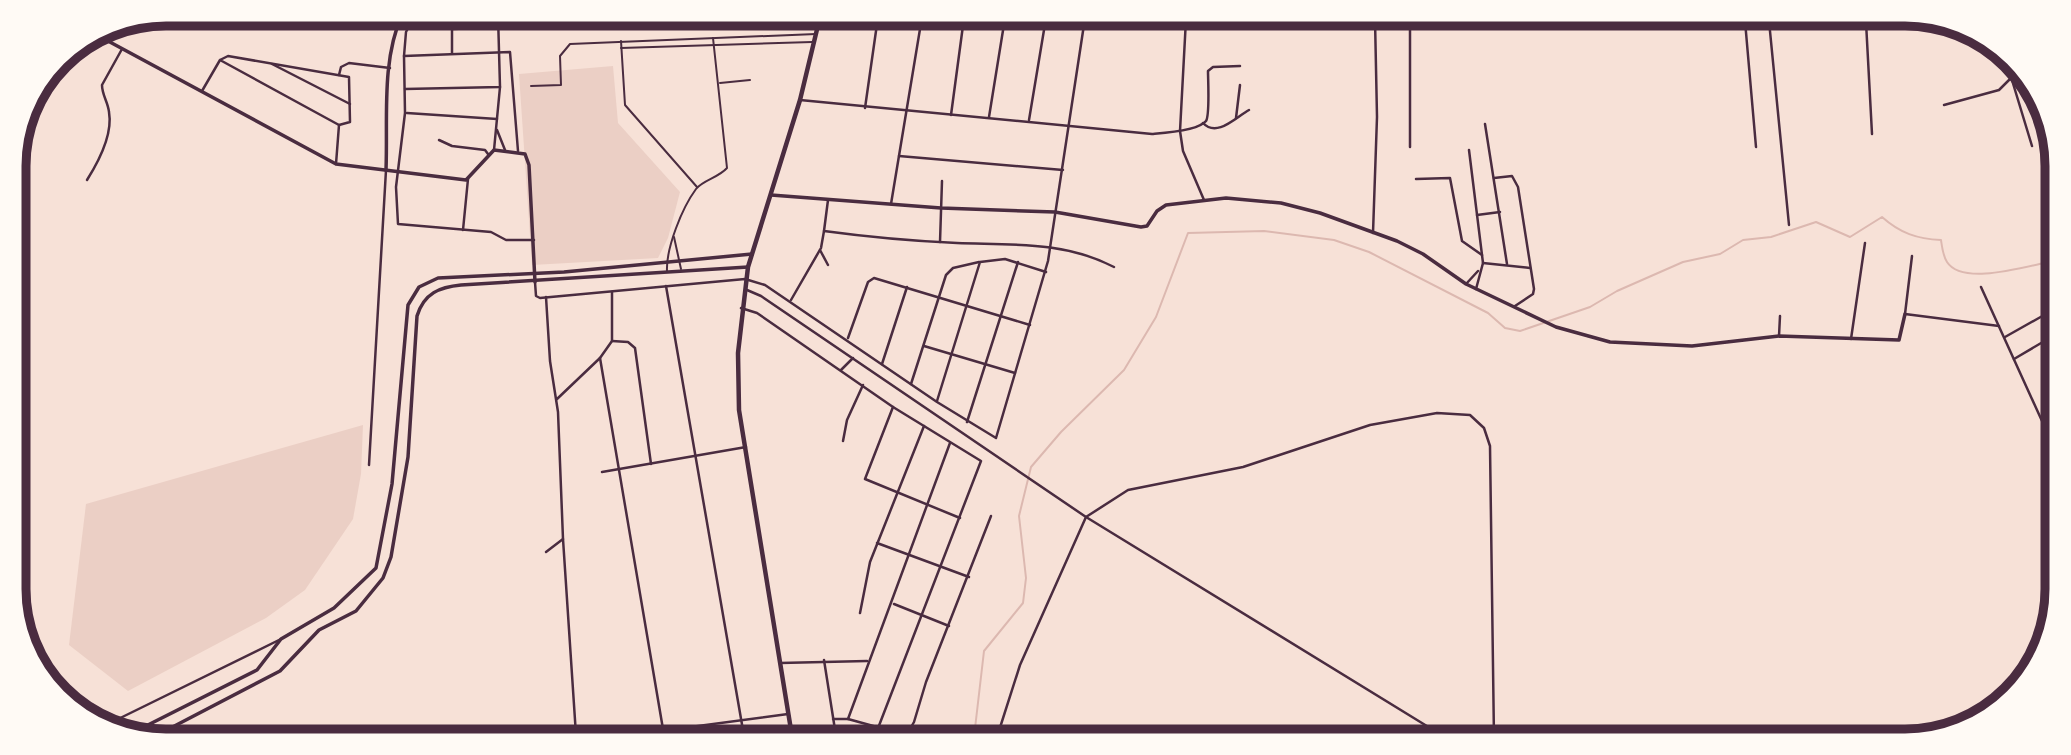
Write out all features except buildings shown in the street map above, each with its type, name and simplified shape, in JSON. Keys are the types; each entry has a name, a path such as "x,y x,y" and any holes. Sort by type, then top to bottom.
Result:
{"highway":[{"path":"791,729 738,384 745,279 800,100 818,27"}],"street":[{"path":"1029,120 1045,26"},
{"path":"463,230 468,179 494,150 518,151 526,156 529,165 537,297 745,279 765,285 967,422 992,438 997,437 1046,272 1084,26"},
{"path":"1186,26 1181,131 1183,151 1204,200"},
{"path":"1373,233 1377,117 1375,26"},
{"path":"1410,26 1410,147"},
{"path":"1745,26 1756,147"},
{"path":"1769,26 1789,225"},
{"path":"1866,26 1872,134"},
{"path":"369,465 390,68 393,38 397,27"},
{"path":"409,27 404,56 405,113 397,172 398,224 491,232 506,240 534,240"},
{"path":"452,53 453,29 498,27 500,87 494,150"},
{"path":"865,108 877,27"},
{"path":"890,205 920,27"},
{"path":"951,115 963,27"},
{"path":"989,117 1004,27"},
{"path":"106,40 336,164 468,179"},
{"path":"86,180 97,163 109,126 109,111 102,85 122,49"},
{"path":"404,56 510,52 518,151"},
{"path":"202,91 220,60 233,56 352,77 350,122 339,125 220,60"},
{"path":"269,62 351,104"},
{"path":"340,75 341,67 349,63 390,68"},
{"path":"800,100 865,108 1029,120 1140,135 1181,131 1203,123 1207,116 1208,71 1213,67 1240,66"},
{"path":"2010,74 2032,146"},
{"path":"1944,105 1999,90 2011,78"},
{"path":"1236,118 1240,85"},
{"path":"405,89 500,87"},
{"path":"1203,123 1207,127 1218,128 1249,110"},
{"path":"405,113 497,119"},
{"path":"1485,124 1507,264"},
{"path":"336,164 339,125"},
{"path":"497,130 505,150"},
{"path":"439,140 452,146 485,150 488,154"},
{"path":"1469,150 1483,263 1476,289"},
{"path":"898,156 1063,170"},
{"path":"1494,178 1510,175 1517,179 1533,294 1514,306"},
{"path":"1416,179 1450,178 1462,242 1482,255"},
{"path":"940,242 942,181"},
{"path":"770,195 890,205 1055,212 1141,227 1150,222 1160,208 1204,200 1268,200 1320,214 1416,250 1466,284 1548,323 1610,342 1655,345 1712,345 1779,336 1899,340 1912,257"},
{"path":"791,301 820,250 828,200"},
{"path":"1477,215 1500,212"},
{"path":"824,231 940,242 1050,246 1114,267"},
{"path":"1851,339 1865,243"},
{"path":"820,250 828,265"},
{"path":"118,719 281,639 334,608 379,563 394,471 403,382 404,322 408,305 419,287 438,278 537,273 752,254"},
{"path":"911,384 938,297 946,275 953,268 1005,259 1046,272"},
{"path":"937,402 980,262"},
{"path":"967,422 1018,262"},
{"path":"1483,263 1530,268"},
{"path":"169,729 281,671 319,630 344,620 356,611 383,579 391,557 408,457 417,316 423,301 444,287 748,267"},
{"path":"1466,284 1480,269"},
{"path":"848,339 870,279 907,287 1030,325"},
{"path":"666,286 743,729"},
{"path":"882,364 907,287"},
{"path":"1981,287 2045,428"},
{"path":"744,289 761,296 1086,517 1431,728"},
{"path":"557,399 600,358 612,341 612,291"},
{"path":"546,297 550,361 557,399 576,729"},
{"path":"741,308 757,313 979,463 879,727"},
{"path":"1905,314 1999,326"},
{"path":"2005,337 2045,314"},
{"path":"1779,336 1780,316"},
{"path":"612,341 628,342 635,348 651,464"},
{"path":"2014,359 2045,341"},
{"path":"923,345 1015,373"},
{"path":"600,358 663,729"},
{"path":"841,370 853,358"},
{"path":"843,441 847,420 863,385"},
{"path":"893,407 865,476 866,481 960,518"},
{"path":"1000,729 1020,665 1086,517 1137,487 1243,467 1370,425 1437,413 1470,415 1484,428 1490,452 1494,728"},
{"path":"860,613 864,579 895,492 924,426"},
{"path":"848,719 893,604 950,442"},
{"path":"603,472 746,447"},
{"path":"912,729 991,516"},
{"path":"547,552 563,538"},
{"path":"877,543 969,577"},
{"path":"893,604 949,626"},
{"path":"144,727 257,670 281,639"},
{"path":"824,660 835,729"},
{"path":"780,663 869,661"},
{"path":"694,729 788,714"},
{"path":"833,719 848,719 884,729"}],"lane":[{"path":"531,86 561,85 560,56 570,44 817,34"},
{"path":"667,272 669,243 697,187 727,168 713,37"},
{"path":"621,40 625,105 697,187"},
{"path":"621,48 816,42"},
{"path":"719,83 750,80"},
{"path":"674,236 681,271"}],"shaded area":[{"path":"613,66 618,123 680,192 668,238 658,258 532,265 519,74"},
{"path":"363,425 361,474 353,519 305,590 266,618 128,691 69,645 86,504"}],"waterway":[{"path":"975,729 984,651 1023,603 1026,578 1019,516 1031,467 1061,432 1124,370 1156,317 1188,233 1264,231 1334,240 1369,252 1488,313 1505,328 1520,331 1590,307 1617,291 1683,262 1720,254 1743,240 1771,237 1816,222 1850,237 1882,217 1909,234 1941,240 1947,262 1955,269 1967,273 2014,270 2045,263"}]}
